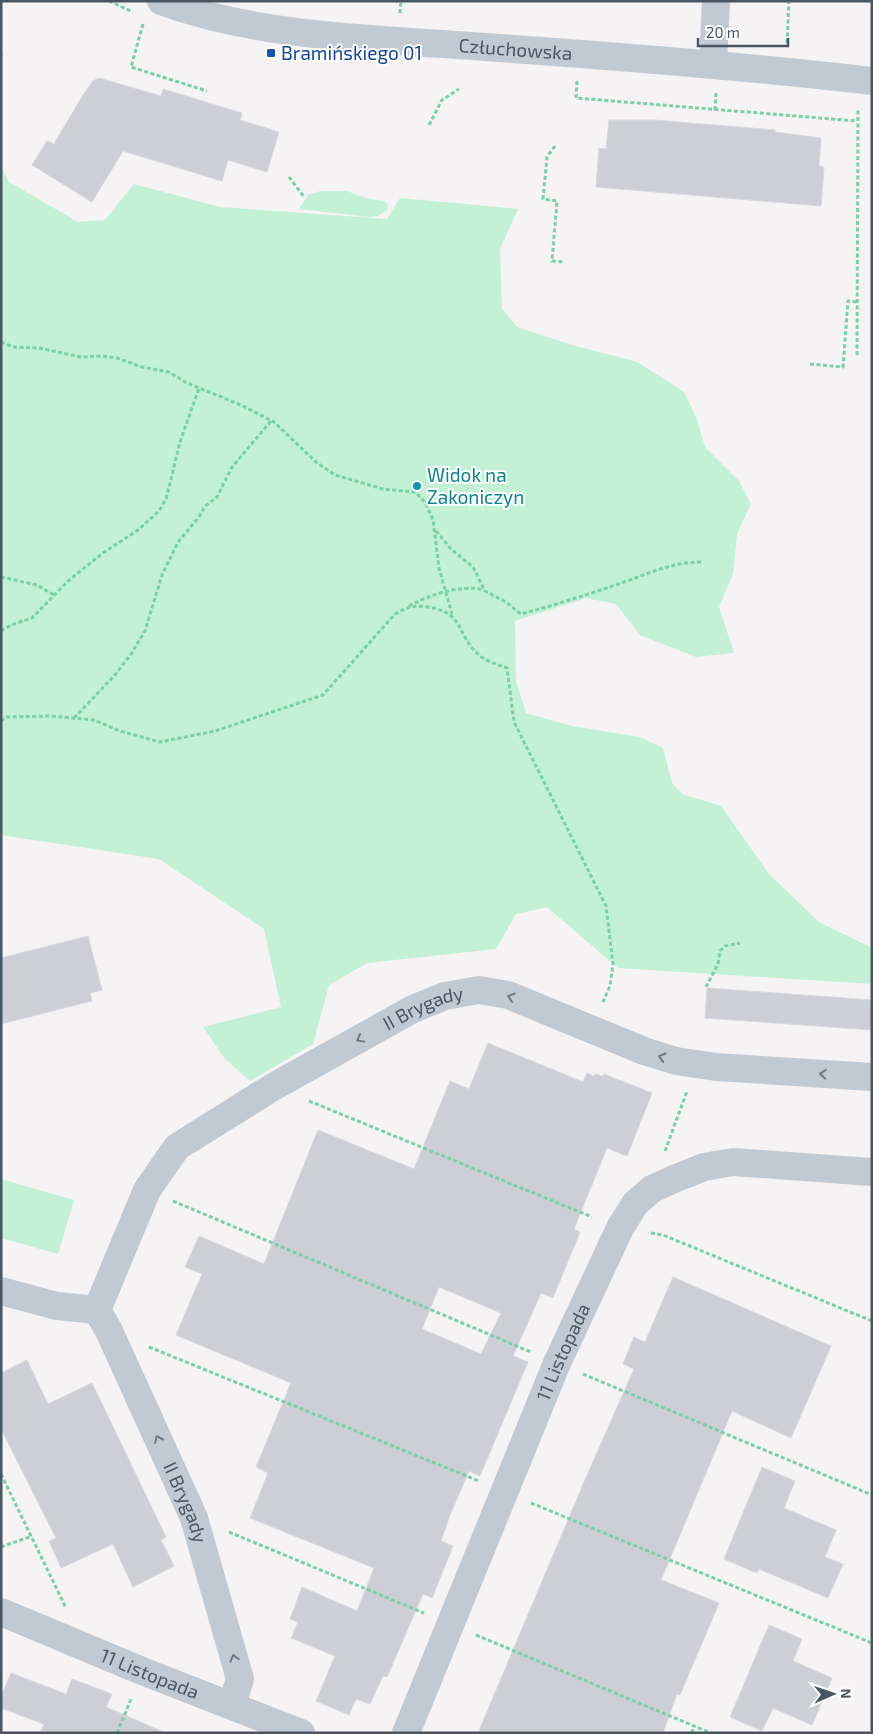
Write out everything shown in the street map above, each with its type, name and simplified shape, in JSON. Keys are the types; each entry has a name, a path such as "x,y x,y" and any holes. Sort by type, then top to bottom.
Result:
{"street":[{"name":"Człuchowska","path":"161,1 262,27 451,44 713,63 865,91"},
{"path":"713,63 716,1"},
{"name":"II Brygady","path":"232,1705 240,1679 194,1518 109,1330 97,1310 147,1190 178,1147 274,1086 413,1009 445,996 479,990 508,995 644,1051 676,1061 716,1067 872,1077"},
{"name":"11 Listopada","path":"406,1733 557,1363 620,1228 635,1204 652,1190 704,1167 733,1162 872,1172"},
{"path":"1,1291 57,1306 97,1310"},
{"name":"11 Listopada","path":"1,1612 142,1671 301,1733"}],"path":[{"path":"109,1 136,12"},
{"path":"400,14 401,1"},
{"path":"786,44 789,1"},
{"path":"140,35 131,67 206,92"},
{"path":"579,76 576,98 857,121"},
{"path":"429,125 442,100 458,89"},
{"path":"857,355 857,121 865,91"},
{"path":"555,146 547,157 543,200 557,201 552,261 564,262"},
{"path":"289,177 304,197"},
{"path":"810,364 843,367 848,301 857,302"},
{"path":"1,342 13,347 39,348 82,357 101,356 117,358 142,367 169,372 271,421 316,462 335,475 383,489 415,492 425,502 435,529 438,568 444,592 453,615 471,646 479,655 490,662 507,668 514,722 606,906 612,972 610,986 590,1029"},
{"path":"1,631 11,625 32,618 85,567 138,530 159,511 166,499 180,442 199,388"},
{"path":"73,718 115,675 130,654 145,631 162,575 178,542 199,517 205,506 217,497 232,466 271,421"},
{"path":"435,529 451,549 473,567 485,591"},
{"path":"1,721 7,717 50,716 94,720 120,731 160,742 215,731 323,695 395,614 430,595 444,592 485,591 506,602 521,614 663,568 685,562 701,562"},
{"path":"1,577 36,584 54,595"},
{"path":"408,606 444,609 453,615"},
{"path":"706,987 718,964 720,951 731,944 740,943"},
{"path":"274,1086 620,1228 663,1235 872,1322"},
{"path":"671,1135 688,1090"},
{"path":"147,1190 872,1495"},
{"path":"1,1474 68,1612 59,1636"},
{"path":"1,1547 32,1536"},
{"path":"117,1733 142,1671"},
{"path":"692,1733 694,1726"}],"green space":[{"path":"1,165 9,182 78,222 105,220 134,184 220,207 387,219 400,198 518,209 500,249 502,309 517,327 572,345 637,362 684,392 696,417 705,447 739,481 751,504 737,534 733,574 719,607 734,653 696,657 640,635 616,604 586,598 515,621 516,681 526,713 572,726 640,737 663,748 672,783 682,794 721,806 769,874 819,922 872,948 872,984 618,968 547,907 516,914 496,949 367,963 329,985 313,1044 250,1081 225,1059 203,1027 281,1007 264,929 159,859 1,835"},
{"path":"321,191 347,191 365,198 384,201 388,205 387,210 378,216 369,217 299,209 309,194"},
{"path":"1,1179 74,1200 58,1254 1,1238"}],"building":[{"path":"99,78 161,96 163,89 242,113 240,120 279,132 267,172 228,160 222,181 123,151 92,202 32,165 47,141 54,144 83,95 93,81"},
{"path":"609,120 655,120 775,130 775,132 821,138 819,166 824,167 821,206 596,187 599,148 606,149"},
{"path":"88,936 102,990 90,993 92,1001 1,1024 1,958"},
{"path":"707,988 872,1000 872,1030 705,1018"},
{"path":"488,1043 583,1082 587,1073 594,1076 595,1074 603,1076 604,1074 652,1093 627,1156 607,1148 574,1229 580,1232 553,1298 541,1293 513,1356 528,1362 480,1476 469,1471 450,1515 441,1541 453,1546 432,1598 423,1594 387,1677 383,1676 370,1704 356,1699 349,1715 316,1701 335,1656 291,1638 298,1622 290,1619 302,1587 357,1611 374,1568 250,1518 268,1473 256,1467 291,1383 176,1335 202,1274 185,1267 199,1236 264,1264 318,1130 414,1169 450,1081 469,1089","holes":["439,1287 501,1313 481,1354 422,1329"]},
{"path":"673,1277 831,1346 791,1438 732,1411 661,1580 719,1603 680,1695 677,1694 663,1733 478,1733 634,1369 623,1364 634,1337 645,1342"},
{"path":"27,1360 48,1404 92,1383 166,1537 161,1540 174,1566 133,1587 113,1544 61,1568 49,1541 56,1538 1,1429 1,1373"},
{"path":"762,1467 795,1481 784,1508 836,1530 825,1557 843,1564 828,1598 759,1569 757,1573 724,1559"},
{"path":"769,1625 802,1639 793,1661 832,1678 812,1725 773,1708 762,1731 730,1717"},
{"path":"11,1673 66,1694 72,1679 112,1694 106,1707 166,1733 40,1733 44,1724 1,1708 1,1697"}],"place":[{"name":"Bramińskiego 01","path":"271,53"},
{"name":"Widok na Zakoniczyn","path":"417,486"}]}
